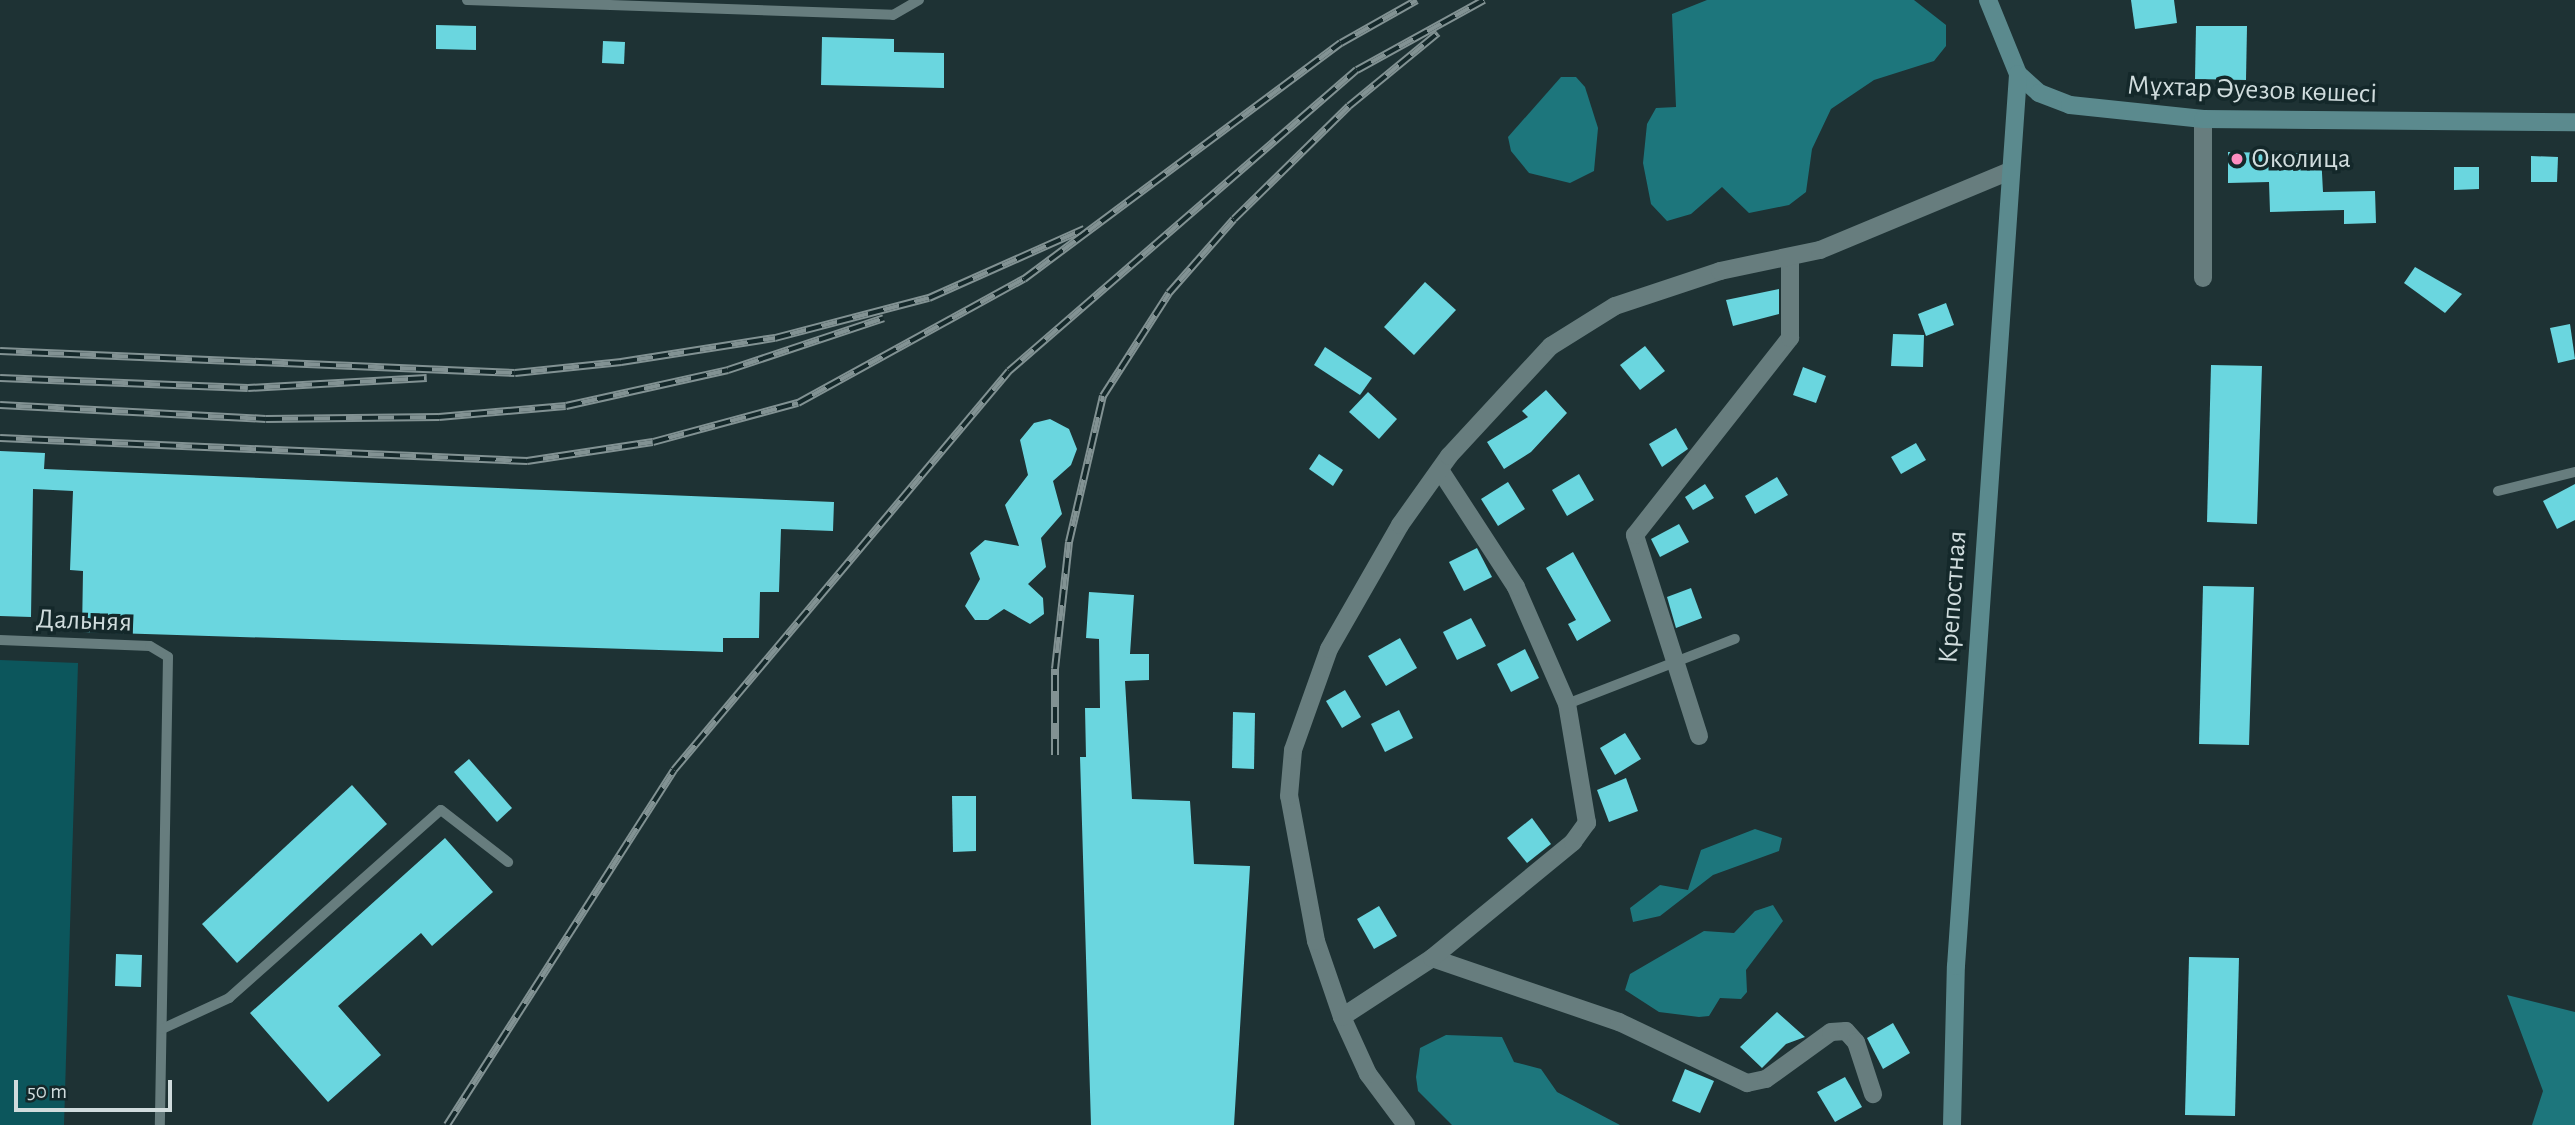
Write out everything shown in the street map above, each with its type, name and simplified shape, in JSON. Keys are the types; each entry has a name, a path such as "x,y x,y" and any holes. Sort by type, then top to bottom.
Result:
{"street":[{"name":"Мұхтар Әуезов көшесі","path":"1988,0 2018,74 2039,93 2070,105 2203,119 2575,122"},
{"name":"Крепостная","path":"1952,1125 1956,966 2007,172 2018,74"},
{"path":"2203,119 2203,278"},
{"path":"1406,1125 1368,1074 1342,1017 1297,862 1289,796 1293,750 1352,605 1440,470 1551,346 1615,306 1720,271 1790,257 2007,172"},
{"path":"1699,736 1636,550 1637,527 1790,338 1790,257"},
{"path":"1342,1017 1432,958 1573,842 1587,822 1567,704 1516,587 1440,470"},
{"path":"1432,958 1619,1022 1747,1083 1766,1079 1831,1032 1846,1031 1873,1094"}],"lane":[{"path":"467,0 892,15 919,0"},
{"path":"2498,491 2575,472"},
{"path":"1567,704 1735,639"},
{"name":"Дальняя","path":"0,640 150,646 165,653 162,1029"},
{"path":"160,1125 162,1029 229,998 441,810 508,862"}],"shaded area":[{"path":"1707,0 1914,0 1946,25 1946,46 1934,61 1874,80 1831,109 1812,149 1806,192 1789,205 1749,213 1722,187 1691,214 1667,221 1651,204 1643,163 1647,124 1656,108 1676,107 1672,14"},
{"path":"1561,77 1576,77 1585,87 1598,128 1594,171 1570,183 1529,173 1511,151 1508,137"},
{"path":"0,660 78,663 64,1125 0,1125"},
{"path":"1755,829 1782,838 1779,851 1713,875 1660,916 1633,922 1630,908 1660,885 1688,890 1701,850"},
{"path":"1773,905 1783,921 1746,970 1747,992 1741,999 1720,998 1709,1016 1699,1017 1659,1012 1625,990 1630,974 1704,931 1734,933 1755,911"},
{"path":"2507,995 2575,1012 2575,1125 2532,1125 2543,1091"},
{"path":"1446,1035 1502,1037 1514,1062 1541,1069 1557,1092 1620,1125 1452,1125 1418,1091 1416,1077 1420,1048"}],"building":[{"path":"2131,0 2174,0 2177,23 2135,29"},
{"path":"436,25 476,26 476,50 436,49"},
{"path":"2196,26 2247,26 2246,80 2195,79"},
{"path":"822,37 894,39 894,52 944,53 944,88 821,85"},
{"path":"603,41 625,42 624,64 602,63"},
{"path":"2228,152 2321,154 2323,192 2375,191 2376,223 2344,224 2344,210 2270,212 2269,182 2228,183"},
{"path":"2531,156 2558,157 2557,182 2531,182"},
{"path":"2454,167 2479,167 2479,189 2454,190"},
{"path":"2415,267 2462,294 2445,313 2404,283"},
{"path":"1425,282 1456,310 1414,355 1384,327"},
{"path":"1779,289 1779,314 1733,326 1726,300"},
{"path":"1946,303 1954,325 1926,336 1918,314"},
{"path":"2570,324 2575,359 2558,363 2550,328"},
{"path":"1893,334 1924,335 1923,367 1891,366"},
{"path":"1645,346 1665,371 1640,390 1620,365"},
{"path":"1325,347 1372,378 1360,395 1314,365"},
{"path":"2211,365 2262,366 2257,524 2207,522"},
{"path":"1803,367 1826,376 1816,403 1793,395"},
{"path":"1546,390 1567,413 1531,452 1504,469 1487,442 1528,417 1522,411"},
{"path":"1368,392 1397,419 1379,439 1349,412"},
{"path":"1050,419 1069,429 1077,449 1071,465 1053,481 1062,514 1041,538 1046,567 1028,584 1043,598 1044,614 1030,624 1004,609 988,620 975,620 965,606 980,579 970,553 985,540 1019,546 1005,505 1028,475 1020,440 1034,423"},
{"path":"1676,428 1688,449 1662,467 1649,444"},
{"path":"1916,443 1926,460 1901,474 1891,457"},
{"path":"0,451 45,453 44,469 834,502 833,531 781,529 779,592 760,592 759,638 723,638 723,652 82,632 83,571 70,570 73,491 33,489 31,617 0,616"},
{"path":"1319,454 1343,470 1333,486 1309,469"},
{"path":"1579,474 1594,500 1567,516 1552,490"},
{"path":"1777,477 1788,495 1755,514 1745,496"},
{"path":"1508,482 1525,509 1498,526 1481,499"},
{"path":"1705,484 1714,498 1693,510 1685,497"},
{"path":"2575,484 2575,520 2557,529 2543,501"},
{"path":"1679,524 1689,542 1660,557 1651,539"},
{"path":"1477,548 1492,577 1464,591 1449,562"},
{"path":"1573,552 1611,621 1577,641 1568,624 1576,620 1546,568"},
{"path":"2203,586 2254,587 2249,745 2199,744"},
{"path":"1691,588 1702,618 1676,628 1667,597"},
{"path":"1089,592 1134,595 1130,654 1149,654 1149,680 1125,681 1132,799 1190,801 1194,864 1250,866 1234,1125 1091,1125 1080,757 1086,757 1085,708 1100,708 1099,639 1086,638"},
{"path":"1471,618 1486,646 1457,660 1443,632"},
{"path":"1400,638 1417,668 1386,686 1368,656"},
{"path":"1525,649 1539,678 1511,692 1497,664"},
{"path":"1345,690 1361,717 1342,728 1326,701"},
{"path":"1399,710 1413,738 1385,752 1371,724"},
{"path":"1233,712 1255,713 1254,769 1232,768"},
{"path":"1625,733 1641,759 1615,775 1600,748"},
{"path":"469,759 512,808 497,822 454,772"},
{"path":"1626,778 1638,811 1609,822 1597,790"},
{"path":"352,785 387,824 237,963 202,924"},
{"path":"952,796 976,796 976,851 953,852"},
{"path":"1532,818 1551,844 1527,863 1507,838"},
{"path":"445,838 493,892 432,946 421,933 338,1006 381,1055 328,1102 250,1013"},
{"path":"1379,906 1397,936 1374,949 1357,919"},
{"path":"116,954 142,955 141,987 115,986"},
{"path":"2189,957 2239,958 2235,1116 2185,1115"},
{"path":"1777,1012 1805,1037 1786,1044 1762,1068 1740,1047"},
{"path":"1893,1023 1910,1053 1883,1069 1867,1038"},
{"path":"1685,1069 1714,1081 1700,1113 1672,1101"},
{"path":"1845,1077 1862,1107 1835,1122 1817,1092"}],"railway":[{"path":"0,438 527,461 653,442 798,403 1024,279 1341,43 1417,0"},
{"path":"447,1125 674,770 1009,371 1357,70 1484,0"},
{"path":"1055,755 1055,669 1069,542 1103,396 1169,293 1234,219 1349,106 1438,33"},
{"path":"0,351 515,373 621,362 775,338 929,298 1084,229"},
{"path":"0,405 266,419 439,417 566,406 728,370 884,318"},
{"path":"0,378 248,388 427,378"}],"place":[{"name":"Околица","path":"2237,159"}]}
